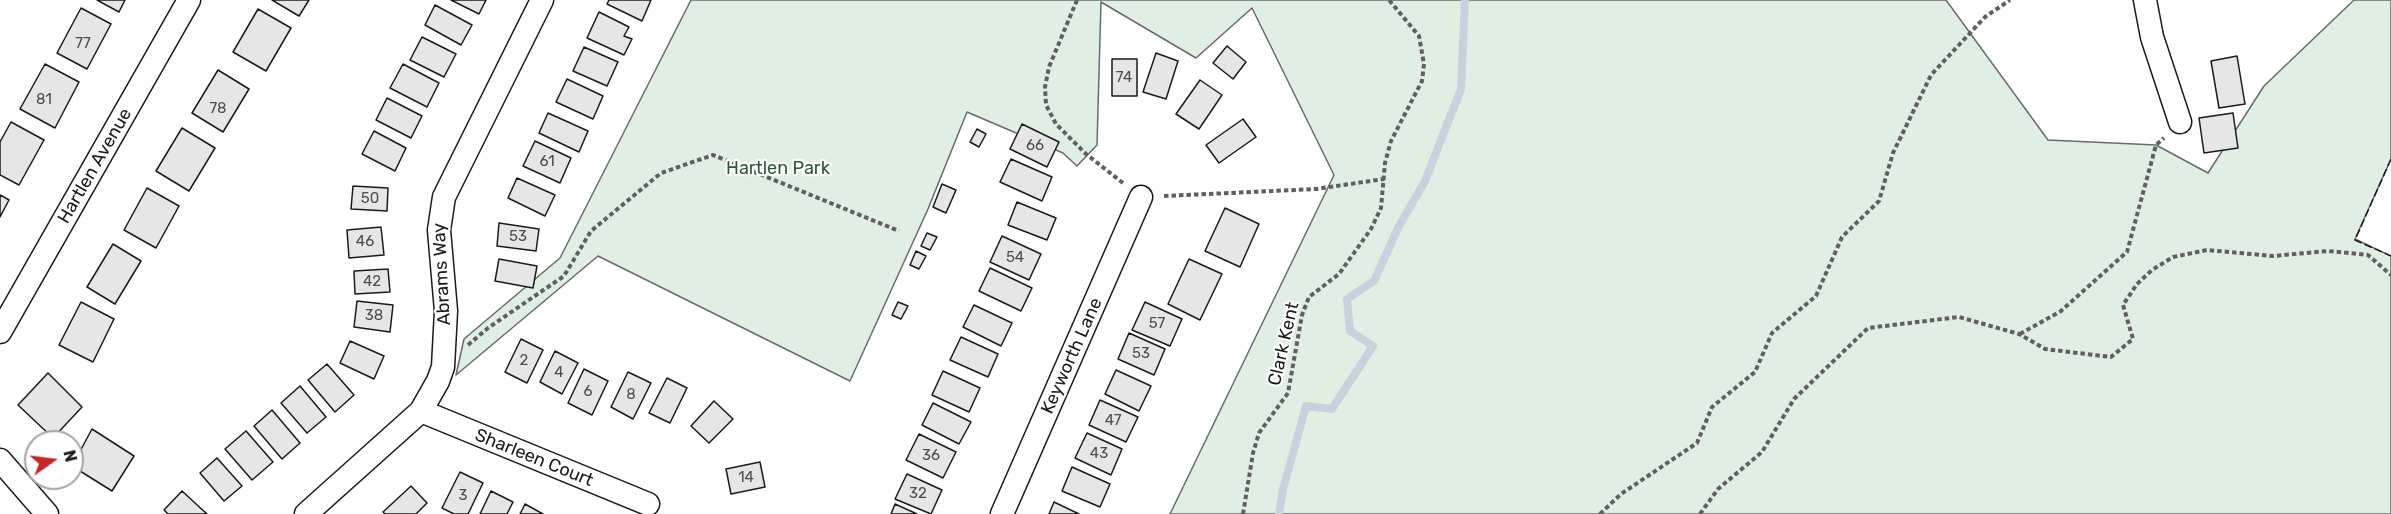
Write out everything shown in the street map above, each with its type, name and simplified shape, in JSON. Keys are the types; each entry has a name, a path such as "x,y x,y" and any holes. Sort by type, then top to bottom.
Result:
{"street":[{"name":"Hartlen Avenue","path":"0,332 189,0"},
{"name":"Abrams Way","path":"306,514 421,411 438,381 443,367 446,311 439,230 444,197 542,0"},
{"path":"2145,0 2152,38 2180,122"},
{"name":"Keyworth Lane","path":"1002,514 1141,197"},
{"name":"Sharleen Court","path":"421,411 648,504"},
{"path":"0,460 47,514"}],"path":[{"path":"1077,0 1049,67 1045,87 1046,105 1056,124 1086,154 1141,197 1316,189 1384,179"},
{"name":"Clark Kent","path":"1243,514 1253,453 1259,433 1288,393 1293,379 1302,315 1309,297 1339,273 1371,229 1381,208 1391,141 1422,81 1424,64 1419,36 1389,0"},
{"path":"1600,514 1621,494 1697,443 1712,407 1755,372 1772,333 1816,296 1842,237 1879,201 1893,153 1931,75 1985,17 2010,0"},
{"path":"2019,334 2061,310 2127,252 2156,145 2180,122"},
{"path":"443,367 488,328 564,276 591,231 661,173 713,155 898,231"},
{"path":"1700,514 1718,489 1762,452 1794,399 1868,328 1959,317 2019,334 2045,349 2110,357 2133,339 2123,305 2137,284 2152,270 2173,257 2207,250 2273,256 2328,251 2368,255 2391,275"}],"green space":[{"name":"Hartlen Park","path":"691,0 1946,0 2048,140 2156,145 2208,173 2264,86 2354,0 2391,0 2391,159 2355,239 2391,256 2391,514 1170,514 1334,175 1252,8 1196,58 1101,2 1097,145 1077,166 1063,153 967,112 928,209 850,381 598,256 456,375 464,339 560,258"}],"building":[{"path":"97,0 125,0 119,12"},
{"path":"272,0 309,0 299,16"},
{"path":"451,0 486,0 479,14"},
{"path":"609,0 651,0 642,21 607,4"},
{"path":"435,5 472,25 461,45 425,25"},
{"path":"81,8 111,24 87,69 57,53"},
{"path":"258,9 291,28 266,71 233,52"},
{"path":"599,12 629,27 624,36 632,39 624,55 587,38"},
{"path":"422,37 456,54 444,77 410,60"},
{"path":"1227,46 1246,62 1233,79 1213,63"},
{"path":"584,47 618,62 607,86 573,71"},
{"path":"1156,53 1178,61 1166,99 1143,92"},
{"path":"2237,56 2245,104 2219,108 2211,61"},
{"path":"1112,59 1137,59 1137,96 1112,96"},
{"path":"45,64 79,82 55,128 20,109"},
{"path":"403,64 439,83 427,107 390,88"},
{"path":"218,70 249,89 223,132 192,113"},
{"path":"567,79 603,96 593,119 556,102"},
{"path":"1200,80 1222,95 1199,129 1176,114"},
{"path":"387,98 422,116 411,138 376,120"},
{"path":"548,113 588,131 579,152 539,133"},
{"path":"2233,113 2238,148 2204,153 2199,118"},
{"path":"1243,119 1256,137 1219,163 1206,145"},
{"path":"11,122 44,140 19,185 0,175 0,142"},
{"path":"1022,124 1059,142 1047,167 1010,149"},
{"path":"182,128 215,148 189,191 156,171"},
{"path":"977,129 986,134 979,147 970,142"},
{"path":"374,131 406,148 395,171 362,154"},
{"path":"535,141 571,158 560,183 523,166"},
{"path":"1011,159 1052,177 1042,201 1000,182"},
{"path":"517,178 555,195 545,216 508,198"},
{"path":"942,184 956,190 946,213 933,207"},
{"path":"353,186 388,188 387,211 351,209"},
{"path":"147,188 179,206 156,248 124,230"},
{"path":"0,195 9,200 0,217"},
{"path":"1017,202 1056,218 1047,240 1008,225"},
{"path":"1225,208 1259,224 1240,267 1205,251"},
{"path":"499,223 539,229 536,251 497,246"},
{"path":"381,227 384,255 349,258 347,230"},
{"path":"927,233 937,237 930,250 921,246"},
{"path":"1002,236 1041,254 1029,280 990,262"},
{"path":"113,244 141,261 115,304 87,287"},
{"path":"916,251 926,256 919,269 910,265"},
{"path":"499,259 537,266 533,288 495,281"},
{"path":"1189,259 1222,274 1200,320 1168,304"},
{"path":"990,268 1032,288 1021,311 979,291"},
{"path":"388,269 390,292 355,294 354,271"},
{"path":"357,301 393,305 390,332 354,327"},
{"path":"81,302 114,319 93,362 59,345"},
{"path":"898,302 908,306 901,319 892,315"},
{"path":"1145,302 1182,319 1170,346 1132,330"},
{"path":"974,305 1012,323 1001,346 963,327"},
{"path":"1129,333 1165,349 1154,375 1118,359"},
{"path":"961,337 998,354 988,377 950,360"},
{"path":"521,339 543,350 527,383 505,372"},
{"path":"350,341 384,356 374,379 340,363"},
{"path":"555,351 578,363 562,394 540,382"},
{"path":"327,364 354,395 335,412 308,380"},
{"path":"584,369 608,381 592,415 568,403"},
{"path":"1116,370 1151,386 1139,411 1105,394"},
{"path":"943,371 980,388 969,412 932,395"},
{"path":"628,372 651,383 633,419 611,407"},
{"path":"48,373 82,407 60,430 45,430 18,405"},
{"path":"667,378 687,388 670,423 649,413"},
{"path":"300,386 326,417 307,433 281,403"},
{"path":"1100,400 1138,417 1126,442 1089,425"},
{"path":"714,401 733,419 709,443 691,426"},
{"path":"933,403 971,422 959,444 922,425"},
{"path":"272,410 300,443 282,459 254,426"},
{"path":"92,429 134,456 112,491 84,474 84,444"},
{"path":"246,431 273,462 252,480 225,449"},
{"path":"1087,433 1122,449 1111,475 1075,458"},
{"path":"919,434 956,452 943,478 906,460"},
{"path":"217,458 242,486 224,501 200,473"},
{"path":"760,462 765,487 731,494 726,469"},
{"path":"1072,467 1110,484 1100,507 1062,491"},
{"path":"460,472 483,483 468,514 454,514 442,508"},
{"path":"907,474 942,490 931,514 895,499"},
{"path":"411,486 427,503 416,514 385,514 383,512"},
{"path":"182,491 207,514 168,514 164,510"},
{"path":"491,491 513,502 507,514 480,514"},
{"path":"1054,502 1079,514 1049,514"},
{"path":"525,504 543,514 520,514"},
{"path":"895,504 917,514 891,514"}],"waterway":[{"path":"1279,514 1283,489 1306,406 1332,409 1373,346 1350,331 1347,299 1374,281 1399,226 1425,181 1461,89 1465,0"}],"fence":[{"path":"2391,159 2355,240 2391,256"}]}
